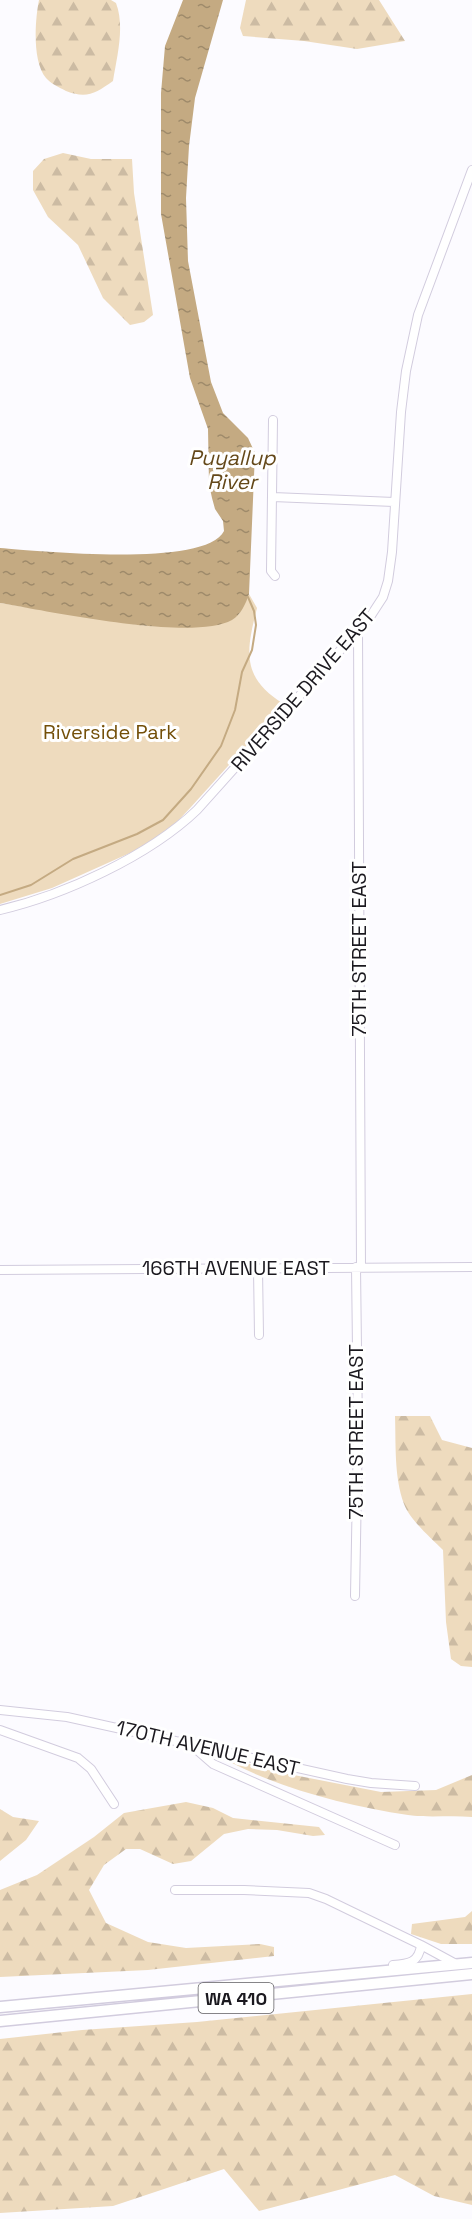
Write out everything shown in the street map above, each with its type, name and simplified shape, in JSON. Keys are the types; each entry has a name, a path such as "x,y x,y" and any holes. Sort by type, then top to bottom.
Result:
{"highway":[{"name":"WA 410","path":"0,2007 472,1963"},
{"name":"WA 410","path":"0,2021 472,1974"}],"street":[{"name":"RIVERSIDE DRIVE EAST","path":"0,910 24,905 68,887 123,862 166,838 197,810 370,617 386,590 392,552 402,412 412,338 418,315 472,170"},
{"path":"273,420 271,571 275,576"},
{"path":"273,497 394,502"},
{"name":"75TH STREET EAST","path":"355,1596 358,1431 358,631"},
{"name":"166TH AVENUE EAST","path":"0,1270 472,1267"},
{"path":"258,1269 259,1335"},
{"name":"170TH AVENUE EAST","path":"0,1710 67,1717 347,1779 415,1786"},
{"path":"0,1730 78,1758 92,1769 114,1804"},
{"path":"189,1743 213,1764 395,1845"},
{"path":"175,1890 309,1893 326,1899 456,1964"},
{"path":"371,1972 385,1966 411,1963 417,1959 421,1945"}],"green space":[{"path":"39,0 111,0 116,3 120,32 113,81 96,92 86,95 66,91 46,78 38,61 37,51 36,18"},
{"path":"246,0 379,0 405,41 357,49 304,41 243,36 240,28"},
{"path":"63,153 91,159 132,159 134,193 153,315 144,322 130,325 103,298 78,245 48,217 33,190 33,171 44,159"},
{"name":"Riverside Park","path":"249,594 257,608 249,650 250,662 260,684 284,704 173,826 150,844 52,888 0,904 0,603 146,626 196,627 224,622 239,614"},
{"path":"395,1416 430,1416 442,1440 472,1448 472,1667 461,1666 451,1659 446,1622 443,1550 416,1522 404,1504 397,1472"},
{"path":"232,1758 268,1770 381,1792 436,1790 472,1775 472,1817 408,1815 362,1807 270,1780 228,1761"},
{"path":"186,1802 213,1808 233,1818 319,1827 325,1835 313,1836 277,1830 248,1829 224,1834 191,1861 173,1864 140,1849 126,1849 104,1865 89,1890 106,1923 148,1942 186,1948 260,1944 274,1947 274,1956 148,1970 0,1977 0,1890 37,1875 94,1837 124,1813"},
{"path":"0,1809 13,1817 39,1821 26,1840 0,1861"},
{"path":"472,1911 472,1944 441,1944 411,1934 412,1924 465,1917"},
{"path":"472,1994 472,2205 434,2196 395,2175 259,2211 224,2169 113,2206 0,2213 0,2039"}],"water":[{"name":"Puyallup River","path":"183,0 223,0 195,98 186,198 188,261 211,382 223,413 248,438 255,453 249,594 241,612 232,620 213,626 186,628 119,623 0,603 0,548 83,554 155,553 187,550 211,542 224,531 223,521 215,509 209,484 208,429 190,378 161,214 161,93 165,46"}],"waterway":[{"path":"0,895 31,885 73,859 137,834 163,820 191,789 221,746 235,710 242,672 252,650 256,625 254,611 248,597"}]}
